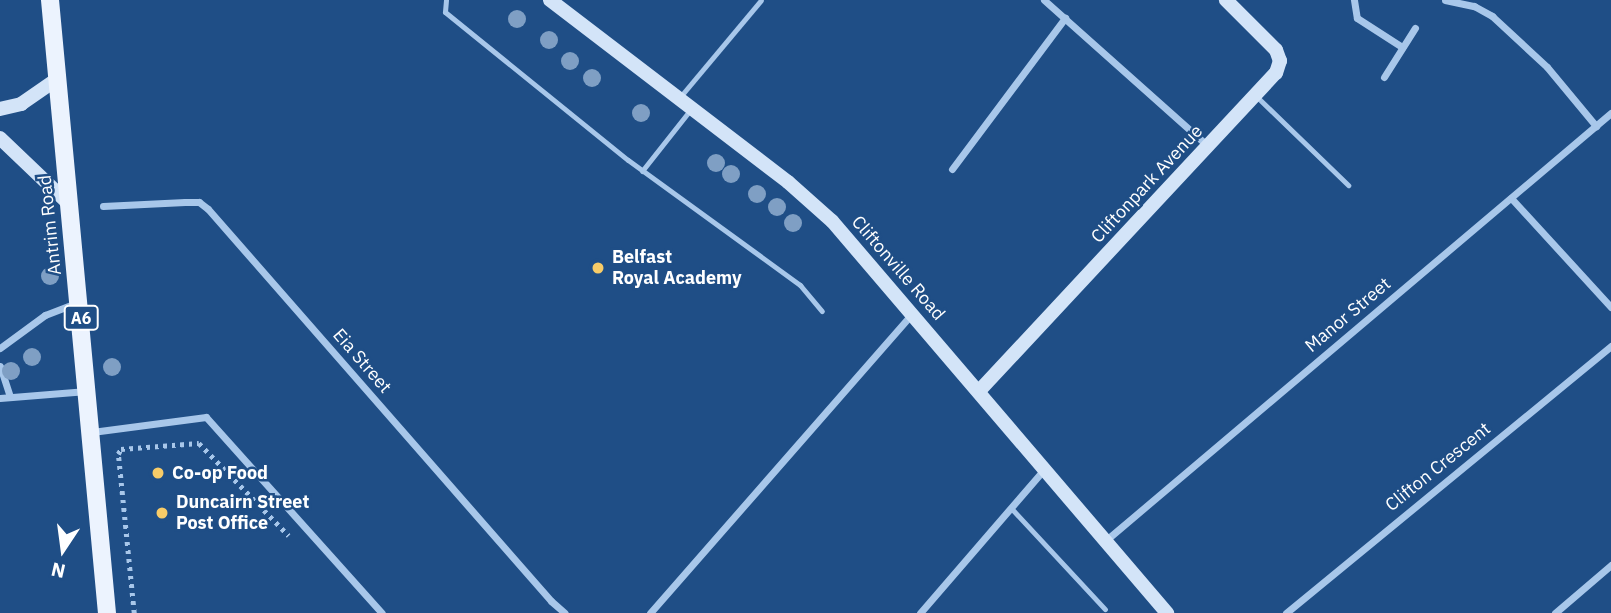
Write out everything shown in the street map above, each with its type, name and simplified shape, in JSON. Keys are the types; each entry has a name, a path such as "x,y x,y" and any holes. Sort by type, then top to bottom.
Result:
{"main road":[{"name":"Antrim Road","path":"50,0 107,613"}],"street":[{"name":"Cliftonville Road","path":"550,0 788,182 832,221 980,390 1167,613"},
{"path":"1044,0 1208,146"},
{"name":"Cliftonpark Avenue","path":"980,390 1276,73 1280,61 1276,50 1226,0"},
{"path":"1354,0 1357,18 1402,47"},
{"path":"1445,0 1476,3 1492,16 1547,67 1596,126"},
{"path":"952,169 1065,18"},
{"path":"1384,77 1415,28"},
{"path":"0,109 22,104 57,79"},
{"name":"Manor Street","path":"1105,541 1611,113"},
{"path":"0,138 69,204"},
{"path":"1511,198 1611,307"},
{"name":"Eia Street","path":"103,206 198,202 208,209 551,601 565,613"},
{"path":"0,348 45,315 79,303"},
{"path":"650,613 912,314"},
{"name":"Clifton Crescent","path":"1286,613 1611,346"},
{"path":"0,366 10,396"},
{"path":"0,398 88,391"},
{"path":"92,432 206,418 382,613"},
{"path":"920,613 1045,468"},
{"path":"1555,613 1611,565"}],"lane":[{"path":"446,0 445,12 642,171 800,285 822,311"},
{"path":"678,99 761,0"},
{"path":"1255,95 1349,185"},
{"path":"642,171 691,109"},
{"path":"1011,508 1105,609"}],"path":[{"path":"134,613 118,454 121,449 199,443 297,545"}],"place":[{"name":"Belfast Royal Academy","path":"598,268"},
{"name":"Co-op Food","path":"158,473"},
{"name":"Duncairn Street Post Office","path":"162,513"}]}
